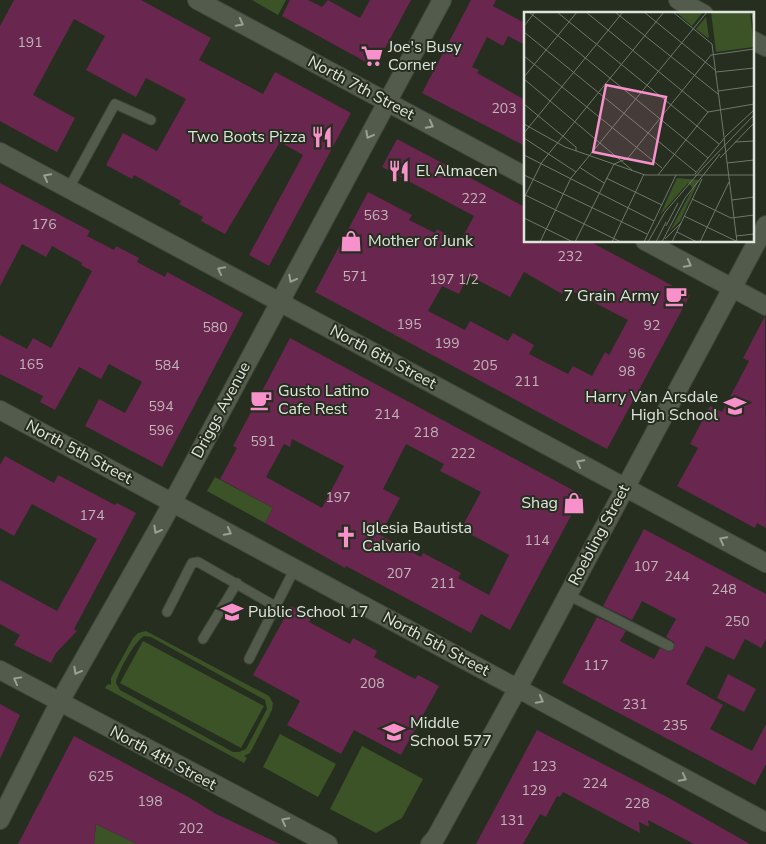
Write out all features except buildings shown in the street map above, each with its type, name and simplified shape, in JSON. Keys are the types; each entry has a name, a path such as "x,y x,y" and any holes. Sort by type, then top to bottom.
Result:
{"street":[{"name":"North 7th Street","path":"198,0 524,175"},
{"name":"Driggs Avenue","path":"0,820 59,703 172,502 442,0"},
{"path":"678,0 700,12"},
{"path":"754,41 766,47"},
{"name":"North 6th Street","path":"0,152 766,564"},
{"name":"Roebling Street","path":"430,844 436,837 518,688 766,225"},
{"path":"647,242 766,306"},
{"name":"North 5th Street","path":"0,410 766,822"},
{"name":"North 4th Street","path":"0,670 59,703 328,844"}],"lane":[{"path":"69,188 115,104 151,120"},
{"path":"167,612 192,563 204,563 275,606"},
{"path":"249,660 295,568"},
{"path":"203,639 237,583"},
{"path":"568,595 669,646"}],"green space":[{"path":"252,0 286,0 278,15"},
{"path":"215,477 273,508 265,523 207,491"},
{"path":"146,631 269,696 273,703 272,710 250,753 244,756 247,758 244,763 105,688 108,684 111,685 111,678 133,638 138,633","holes":["144,636 151,637 265,700 267,709 246,749 233,752 120,690 116,683 117,678 127,658 140,639"]},
{"path":"143,641 264,706 241,748 120,683"},
{"path":"280,734 336,764 318,797 263,767"},
{"path":"362,746 423,779 402,818 376,833 330,809"},
{"path":"96,824 137,844 94,844"}],"place":[{"name":"Joe's Busy Corner","path":"372,56"},
{"name":"Two Boots Pizza","path":"322,137"},
{"name":"El Almacen","path":"399,171"},
{"name":"Mother of Junk","path":"351,241"},
{"name":"7 Grain Army","path":"676,296"},
{"name":"Gusto Latino Cafe Rest","path":"261,400"},
{"name":"Harry Van Arsdale High School","path":"735,406"},
{"name":"Shag","path":"574,503"},
{"name":"Iglesia Bautista Calvario","path":"346,537"},
{"name":"Public School 17","path":"232,612"},
{"name":"Middle School 577","path":"394,732"}]}
